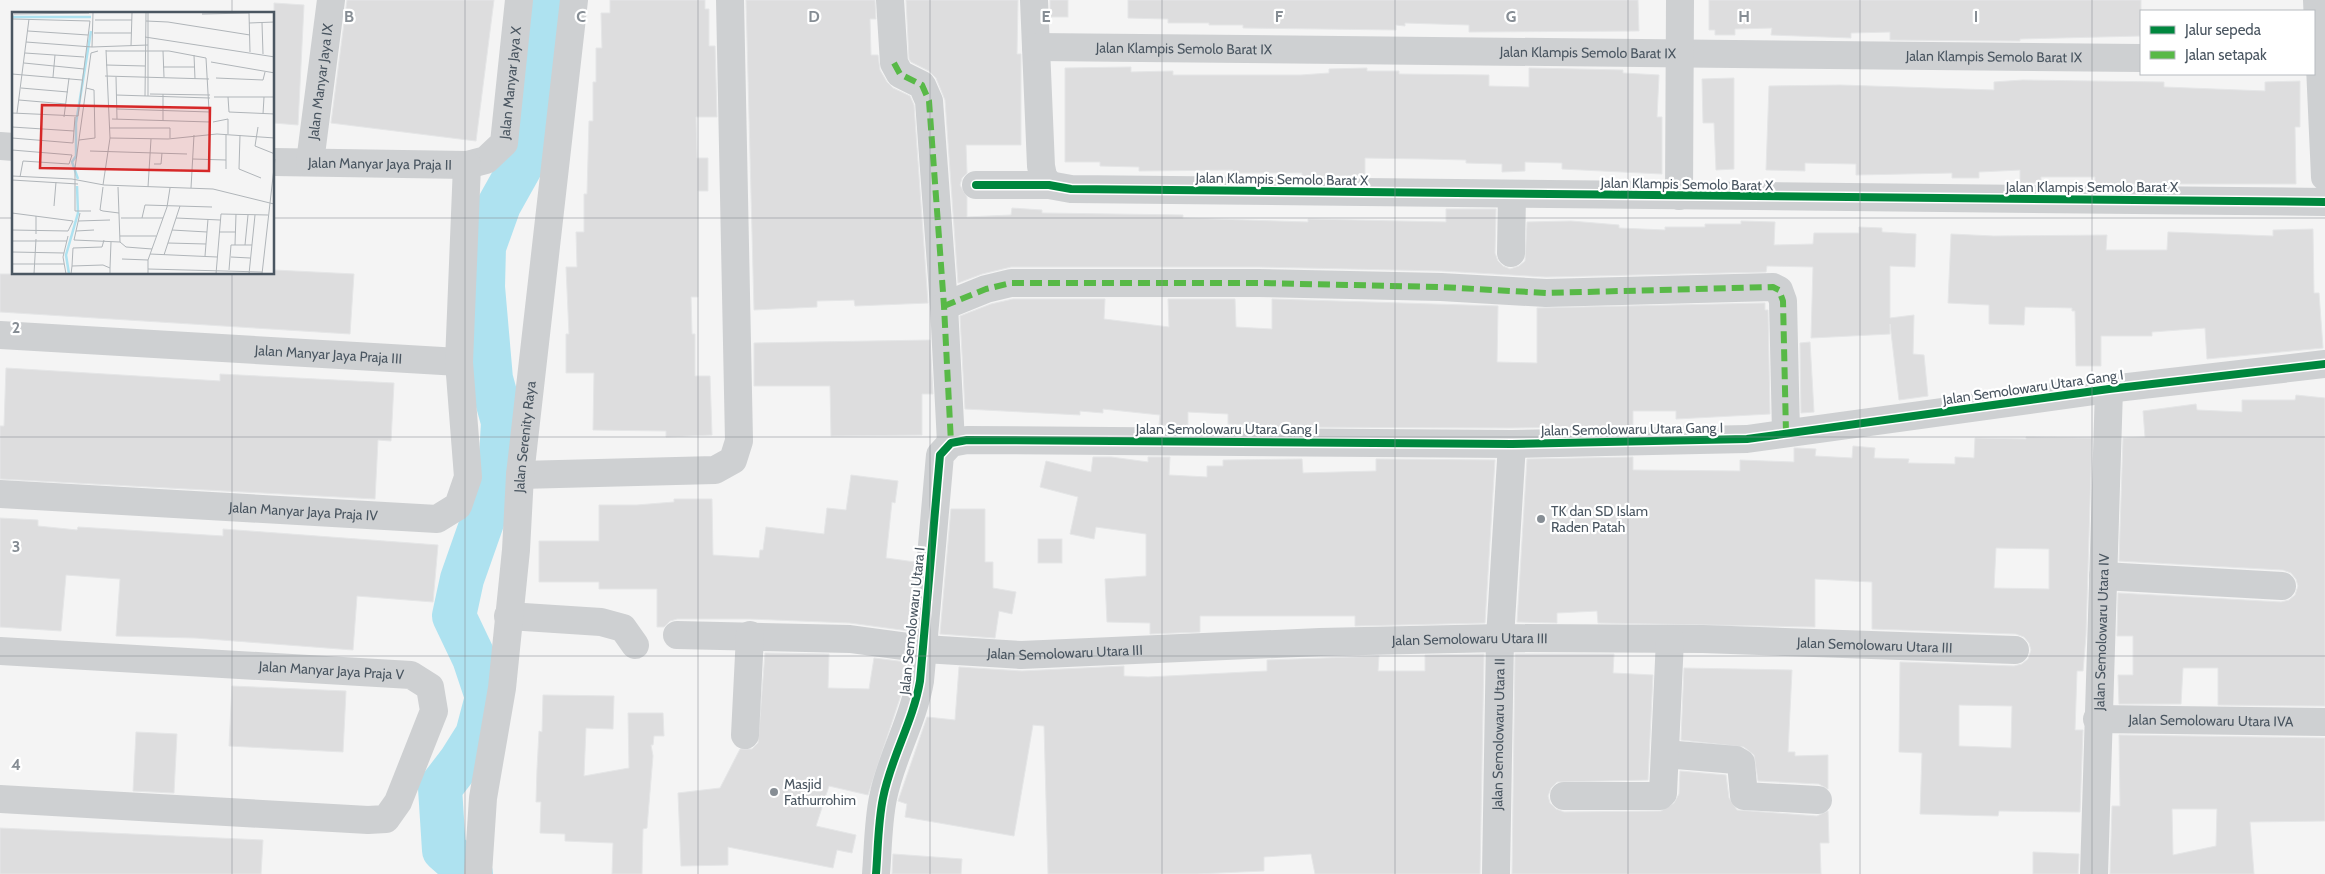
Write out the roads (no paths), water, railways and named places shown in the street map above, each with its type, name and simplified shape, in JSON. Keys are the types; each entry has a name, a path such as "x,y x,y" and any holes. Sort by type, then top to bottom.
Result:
{"street":[{"name":"Jalan Manyar Jaya IX","path":"310,162 331,0"},
{"name":"Jalan Manyar Jaya X","path":"476,162 504,143 519,0"},
{"name":"Jalan Serenity Raya","path":"478,874 483,798 502,688 516,550 520,475 574,0"},
{"path":"520,475 715,470 733,460 739,441 730,0"},
{"name":"Jalan Semolowaru Utara I","path":"876,874 882,799 891,768 916,702 924,650 946,449 944,306 929,101 922,85 900,74 894,63 890,0"},
{"path":"1034,0 1041,166 1043,176 1049,185"},
{"path":"1679,196 1680,0"},
{"path":"2316,0 2316,59 2325,177"},
{"name":"Jalan Klampis Semolo Barat IX","path":"1036,47 2140,58"},
{"name":"Jalan Manyar Jaya Praja II","path":"275,162 476,162"},
{"path":"459,362 476,162"},
{"name":"Jalan Klampis Semolo Barat X","path":"976,185 1049,185 1071,189 2325,202"},
{"path":"1511,253 1512,194"},
{"path":"944,306 986,289 1011,283 1259,283 1546,293 1773,287 1779,290 1783,301 1786,433"},
{"name":"Jalan Manyar Jaya Praja III","path":"0,335 459,362"},
{"name":"Jalan Manyar Jaya Praja IV","path":"0,494 437,519 458,506 468,477 459,362"},
{"name":"Jalan Semolowaru Utara Gang I","path":"946,449 967,440 1512,444 1747,439 2109,389 2325,364"},
{"name":"Jalan Semolowaru Utara IV","path":"2094,874 2097,719 2109,389"},
{"name":"Jalan Semolowaru Utara II","path":"1496,874 1500,638 1512,444"},
{"path":"2102,576 2282,586"},
{"path":"508,616 601,622 623,628 635,644"},
{"name":"Jalan Semolowaru Utara III","path":"676,635 750,635 850,639 924,650 1021,655 1320,642 1500,638 1670,639 2015,650"},
{"path":"745,735 750,635"},
{"path":"1564,796 1660,796 1665,788 1670,639"},
{"name":"Jalan Manyar Jaya Praja V","path":"0,651 411,675 430,686 434,711 398,802 386,818 368,820 0,799"},
{"name":"Jalan Semolowaru Utara IVA","path":"2097,719 2325,722"},
{"path":"1665,754 1736,760 1740,763 1744,796 1818,800"}],"waterway":[{"path":"471,874 444,850 440,788 460,762 477,735 487,697 474,658 454,616 462,579 488,505 501,458 503,422 491,379 483,287 484,247 499,205 527,155 544,0"}],"place":[{"name":"TK dan SD Islam Raden Patah","path":"1541,519"},
{"name":"Masjid Fathurrohim","path":"774,792"}]}
